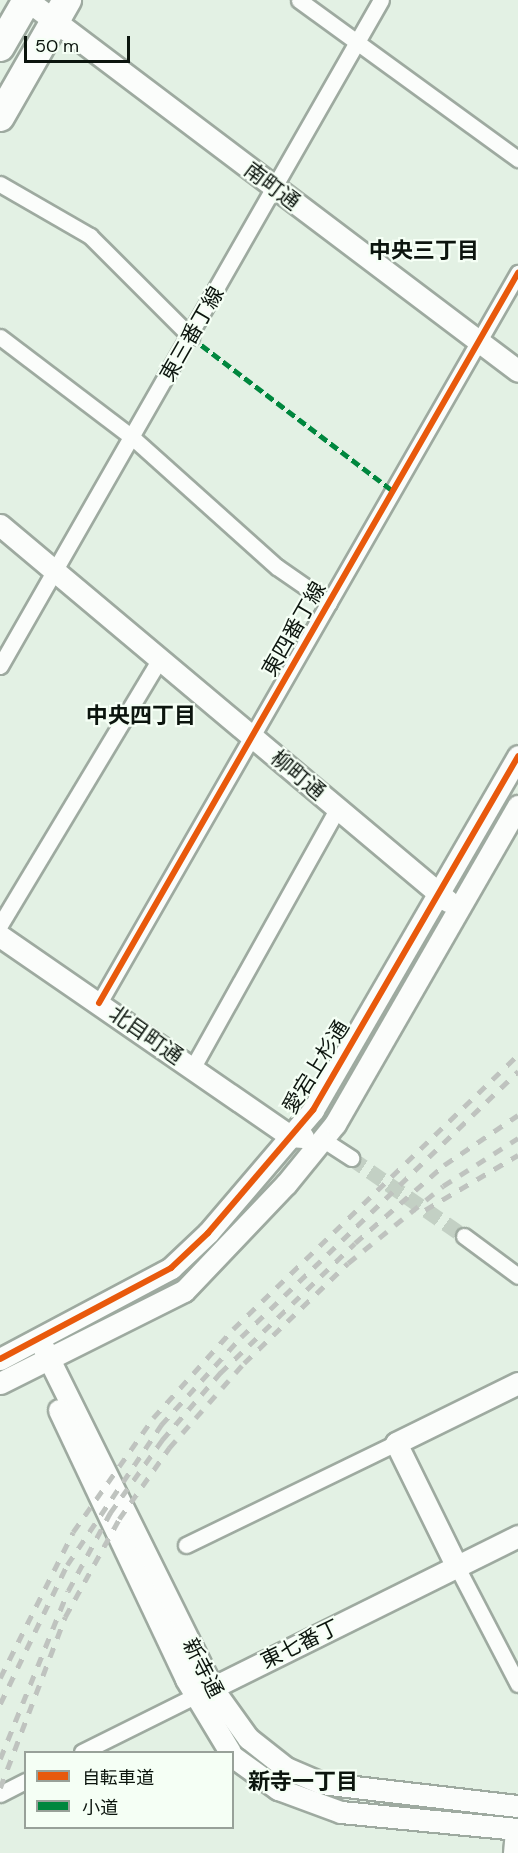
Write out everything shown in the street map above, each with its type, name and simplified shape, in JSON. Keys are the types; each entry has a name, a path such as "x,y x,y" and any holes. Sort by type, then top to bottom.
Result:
{"highway":[{"path":"0,47 27,0"},
{"path":"0,117 61,10"}],"street":[{"name":"南町通","path":"27,0 61,10 275,188 518,371"},
{"path":"298,0 518,159"},
{"name":"東三番丁線","path":"0,666 191,338 381,0"},
{"path":"0,184 90,236 191,338"},
{"name":"東四番丁線","path":"99,1003 518,273"},
{"path":"0,337 133,438 277,567 329,603"},
{"name":"柳町通","path":"0,525 459,910"},
{"path":"0,925 160,659"},
{"name":"愛宕上杉通","path":"0,1359 171,1268 313,1110 518,756"},
{"name":"愛宕上杉通","path":"0,1383 184,1291 322,1139 459,910 518,806"},
{"path":"193,1067 337,808"},
{"name":"北目町通","path":"0,936 290,1136"},
{"path":"290,1136 322,1139 351,1158"},
{"path":"465,1236 518,1276"},
{"name":"新寺通","path":"33,1341 230,1751"},
{"path":"186,1545 518,1383"},
{"path":"396,1443 518,1684"},
{"name":"東七番丁","path":"84,1751 518,1536"},
{"name":"新寺通","path":"203,1692 266,1753 321,1783 518,1806"},
{"path":"234,1757 278,1789 341,1812 515,1828 511,1853"},
{"path":"0,1794 24,1782"}],"tunnel":[{"path":"351,1158 464,1236"}],"railway":[{"path":"0,1678 73,1532 153,1418 233,1329 518,1055"},
{"path":"0,1704 67,1565 161,1425 241,1337 518,1071"},
{"path":"0,1759 68,1591 110,1513 162,1440 220,1373 355,1243 444,1165 518,1115"},
{"path":"0,1788 65,1617 119,1519 169,1448 244,1363 348,1263 443,1186 518,1138"},
{"path":"425,1210 518,1155"}],"marked path":[{"path":"191,337 393,491"}],"cycle path":[{"path":"99,1003 518,273"},
{"path":"0,1359 171,1268 208,1233 313,1110 518,756"}],"district":[{"name":"中央三丁目","path":"424,251"},
{"name":"中央四丁目","path":"141,716"},
{"name":"新寺一丁目","path":"303,1782"}]}
